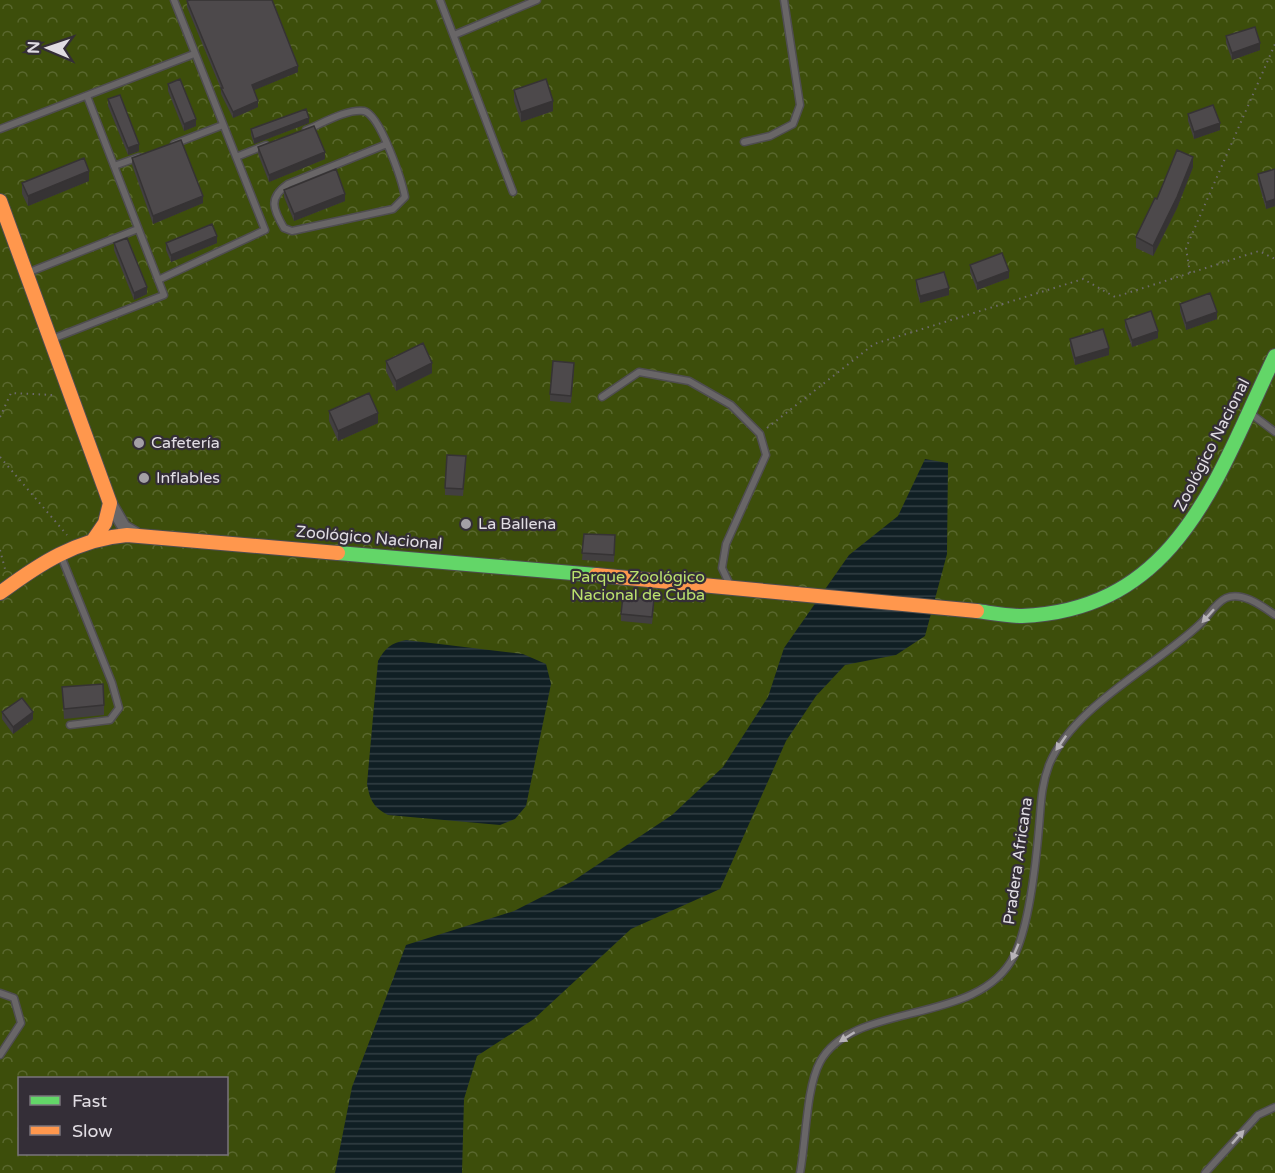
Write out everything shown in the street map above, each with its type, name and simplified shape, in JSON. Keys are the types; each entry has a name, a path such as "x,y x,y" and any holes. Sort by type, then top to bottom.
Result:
{"street":[{"path":"0,201 110,503 124,527 144,537"},
{"name":"Zoológico Nacional","path":"5,590 76,546 94,539 117,535 731,586 980,612 1047,615 1082,609 1128,586 1159,565 1199,512 1275,356"},
{"path":"94,539 105,523 110,503"}],"lane":[{"path":"158,280 265,230 174,0"},
{"path":"440,0 513,192"},
{"path":"454,35 537,0"},
{"path":"744,142 770,136 793,124 800,105 784,0"},
{"path":"0,129 194,54"},
{"path":"51,340 164,295 87,96"},
{"path":"300,132 353,112 366,111 375,116 387,144 403,184 405,197 393,209 292,231 284,228 274,206 274,196 278,191 288,184 387,144"},
{"path":"168,146 223,125"},
{"path":"236,157 279,140"},
{"path":"114,166 147,154"},
{"path":"27,273 138,229"},
{"path":"602,397 639,372 689,381 731,405 760,434 766,455 726,544 722,568 731,586"},
{"path":"1247,411 1275,432"},
{"path":"61,554 112,683 119,708 110,720 70,725"},
{"name":"Pradera Africana","path":"800,1173 814,1080 820,1062 829,1049 855,1031 971,996 991,984 1014,955 1022,931 1031,884 1040,794 1049,765 1060,743 1077,723 1200,624 1226,598 1241,596 1275,615"},
{"path":"0,993 14,998 21,1023 0,1055"},
{"path":"1205,1173 1258,1115 1275,1107"}],"path":[{"path":"1190,273 1186,249 1275,44"},
{"path":"760,434 874,344 1083,279 1115,297 1259,251 1275,259"},
{"path":"0,417 12,393 72,396"},
{"path":"0,458 76,546"},
{"path":"0,550 5,590"}],"green space":[{"name":"Parque Zoológico Nacional de Cuba","path":"0,0 1275,0 1275,1173 0,1173"}],"shaded area":[{"path":"925,459 948,463 947,554 925,636 896,655 845,665 816,696 786,741 720,889 631,929 534,1019 477,1056 464,1099 462,1173 335,1173 352,1087 406,945 514,911 573,881 672,815 723,767 768,697 784,648 849,555 898,516"},
{"path":"406,640 523,654 546,664 551,684 526,806 515,819 500,825 388,815 373,802 367,784 378,661 389,647"}],"building":[{"path":"272,0 298,66 252,85 258,101 233,112 221,88 223,88 187,1"},
{"path":"1255,27 1260,43 1232,53 1226,36"},
{"path":"180,79 196,119 184,124 168,84"},
{"path":"546,79 553,101 521,112 514,90"},
{"path":"120,95 139,144 128,148 108,99"},
{"path":"1213,105 1220,123 1194,132 1188,114"},
{"path":"306,109 309,118 254,139 251,129"},
{"path":"314,126 325,152 269,175 258,147"},
{"path":"181,140 203,196 153,216 132,158"},
{"path":"1177,150 1193,157 1177,197 1153,246 1136,237 1155,198 1157,199"},
{"path":"84,158 89,171 28,196 22,183"},
{"path":"336,169 345,194 294,214 284,190"},
{"path":"1275,169 1275,199 1266,202 1258,174"},
{"path":"212,224 217,236 171,255 166,243"},
{"path":"127,238 147,287 134,293 114,243"},
{"path":"1002,253 1009,271 977,283 970,265"},
{"path":"944,272 949,288 920,296 916,280"},
{"path":"1210,293 1217,312 1186,323 1180,304"},
{"path":"1151,311 1158,331 1132,340 1125,320"},
{"path":"1103,329 1109,348 1075,358 1070,339"},
{"path":"423,343 432,363 396,381 386,361"},
{"path":"553,361 574,363 571,396 550,394"},
{"path":"369,393 378,413 338,431 329,411"},
{"path":"447,455 466,456 463,489 445,488"},
{"path":"584,534 615,535 614,555 582,553"},
{"path":"623,596 654,599 652,617 621,614"},
{"path":"103,684 104,705 64,709 62,687"},
{"path":"22,698 33,712 13,727 2,712"}],"traffic: fast":[{"path":"977,611 1022,616 1076,608 1120,589 1156,562 1186,528 1211,489 1275,356"},
{"path":"338,553 596,575"}],"traffic: slow":[{"path":"0,201 110,503 105,523 94,539"},
{"path":"0,593 29,572 59,555 75,547 109,537 127,535 338,553"},
{"path":"596,575 977,611"}],"place":[{"name":"Cafetería","path":"139,443"},
{"name":"Inflables","path":"144,478"},
{"name":"La Ballena","path":"466,524"}]}
